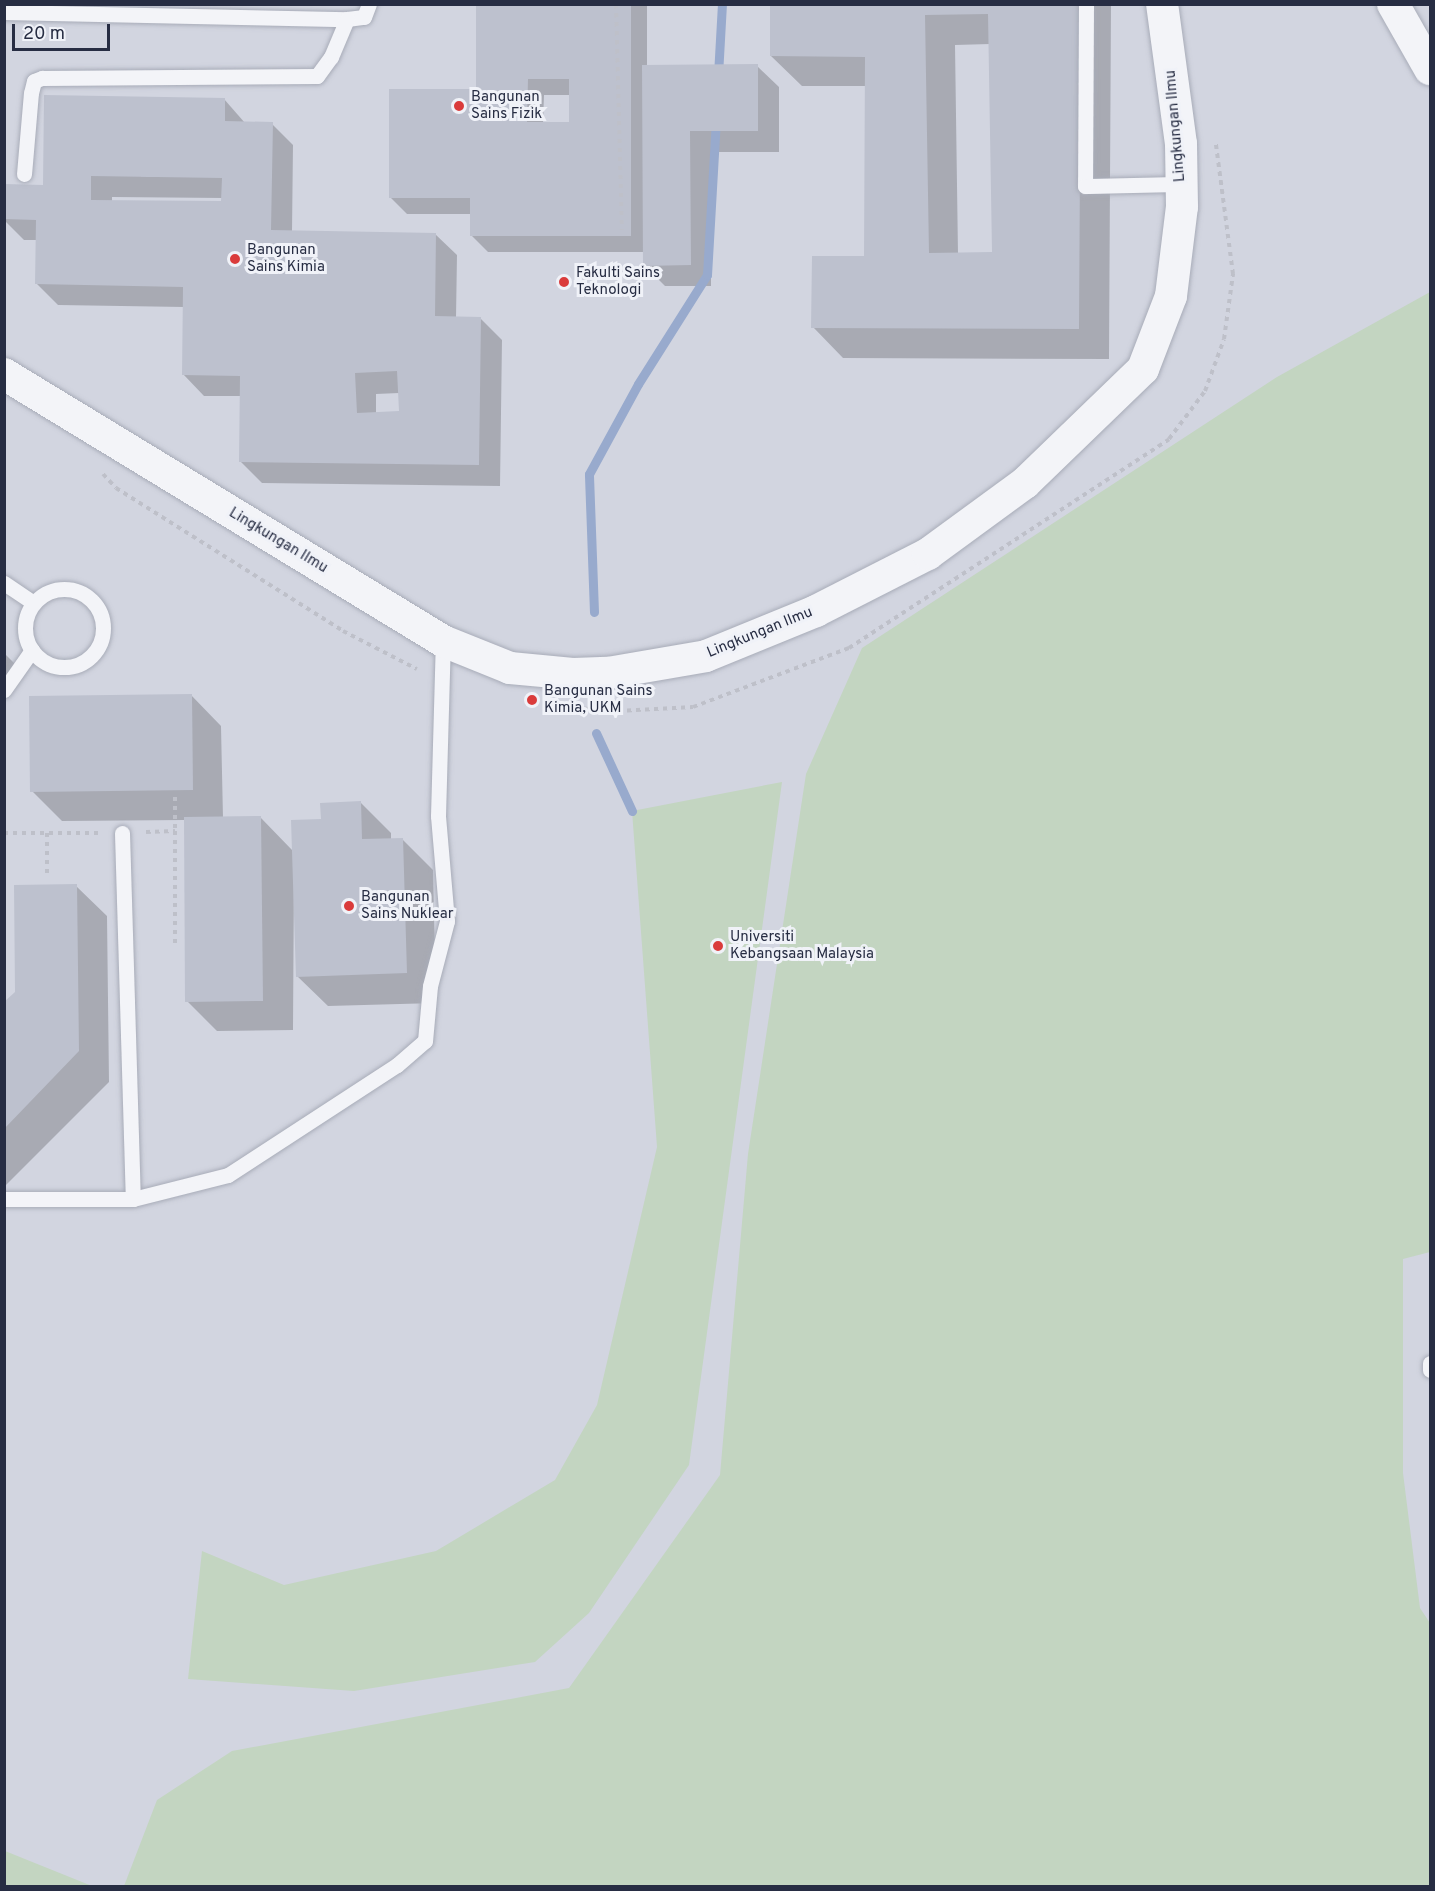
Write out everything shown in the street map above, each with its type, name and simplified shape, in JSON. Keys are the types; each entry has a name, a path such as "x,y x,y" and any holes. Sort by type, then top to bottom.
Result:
{"street":[{"name":"Lingkungan Ilmu","path":"4,374 443,641 510,668 573,674 608,673 706,656 816,611 928,554 1025,483 1143,369 1171,296 1181,184 1181,144 1162,4"},
{"path":"1393,4 1431,69"}],"lane":[{"path":"4,12 347,19 364,17 369,4"},
{"path":"1086,4 1085,186 1181,184"},
{"path":"24,174 34,81 42,78 317,76 331,57 347,19"},
{"path":"4,583 34,603"},
{"path":"56,590 81,593 99,611 102,636 89,658 65,667 52,665 32,650 25,626 34,603 56,590"},
{"path":"4,1199 133,1199 228,1175 397,1065 425,1041 430,986 447,921 438,816 443,641"},
{"path":"4,690 32,650"},
{"path":"122,833 133,1199"},
{"path":"1431,1363 1431,1370"}],"path":[{"path":"616,4 622,230"},
{"path":"95,466 116,488 333,625 417,669"},
{"path":"175,797 175,831"},
{"path":"47,832 47,876"}],"shaded area":[{"name":"Universiti Kebangsaan Malaysia","path":"5,5 1430,5 1430,1886 5,1886"}],"green space":[{"path":"1430,292 1430,1252 1403,1259 1403,1473 1420,1608 1430,1623 1430,1886 124,1886 157,1800 232,1751 569,1688 720,1475 748,1154 806,774 862,648 1277,377"},
{"path":"782,782 689,1465 589,1613 535,1662 354,1691 188,1679 202,1551 284,1585 436,1551 555,1480 597,1405 657,1147 632,811"},
{"path":"5,1851 92,1886 5,1886"}],"building":[{"name":"Bangunan Sains Fizik","path":"476,4 631,4 631,236 470,236 470,198 389,198 389,89 476,89","holes":["528,79 569,79 569,122 527,122"]},
{"path":"770,4 1081,4 1079,329 811,328 812,256 864,256 865,57 770,56","holes":["988,14 992,252 929,253 925,15"]},
{"path":"758,64 758,131 690,131 691,265 643,266 642,65"},
{"name":"Bangunan Sains Kimia","path":"44,95 225,98 225,121 273,122 271,230 436,233 435,316 481,317 479,465 239,462 240,376 182,375 183,287 35,284 36,220 4,219 4,184 43,185","holes":["91,176 222,178 221,201 91,200","397,371 399,411 357,413 355,373"]},
{"path":"192,694 193,790 30,792 29,696"},
{"name":"Bangunan Sains Nuklear","path":"361,801 362,839 403,838 407,973 296,977 291,820 321,819 320,803"},
{"path":"261,816 263,1001 185,1002 184,817"},
{"path":"77,884 79,1051 4,1129 4,1002 15,992 14,885"}],"waterway":[{"path":"718,75 722,4"},
{"path":"594,612 589,474 638,384 707,275 716,119"},
{"path":"596,733 632,811"}],"place":[{"name":"Bangunan Sains Fizik","path":"459,106"},
{"name":"Bangunan Sains Kimia","path":"235,259"},
{"name":"Fakulti Sains Teknologi","path":"564,282"},
{"name":"Bangunan Sains Kimia, UKM","path":"532,700"},
{"name":"Bangunan Sains Nuklear","path":"349,906"},
{"name":"Universiti Kebangsaan Malaysia","path":"718,946"}]}
